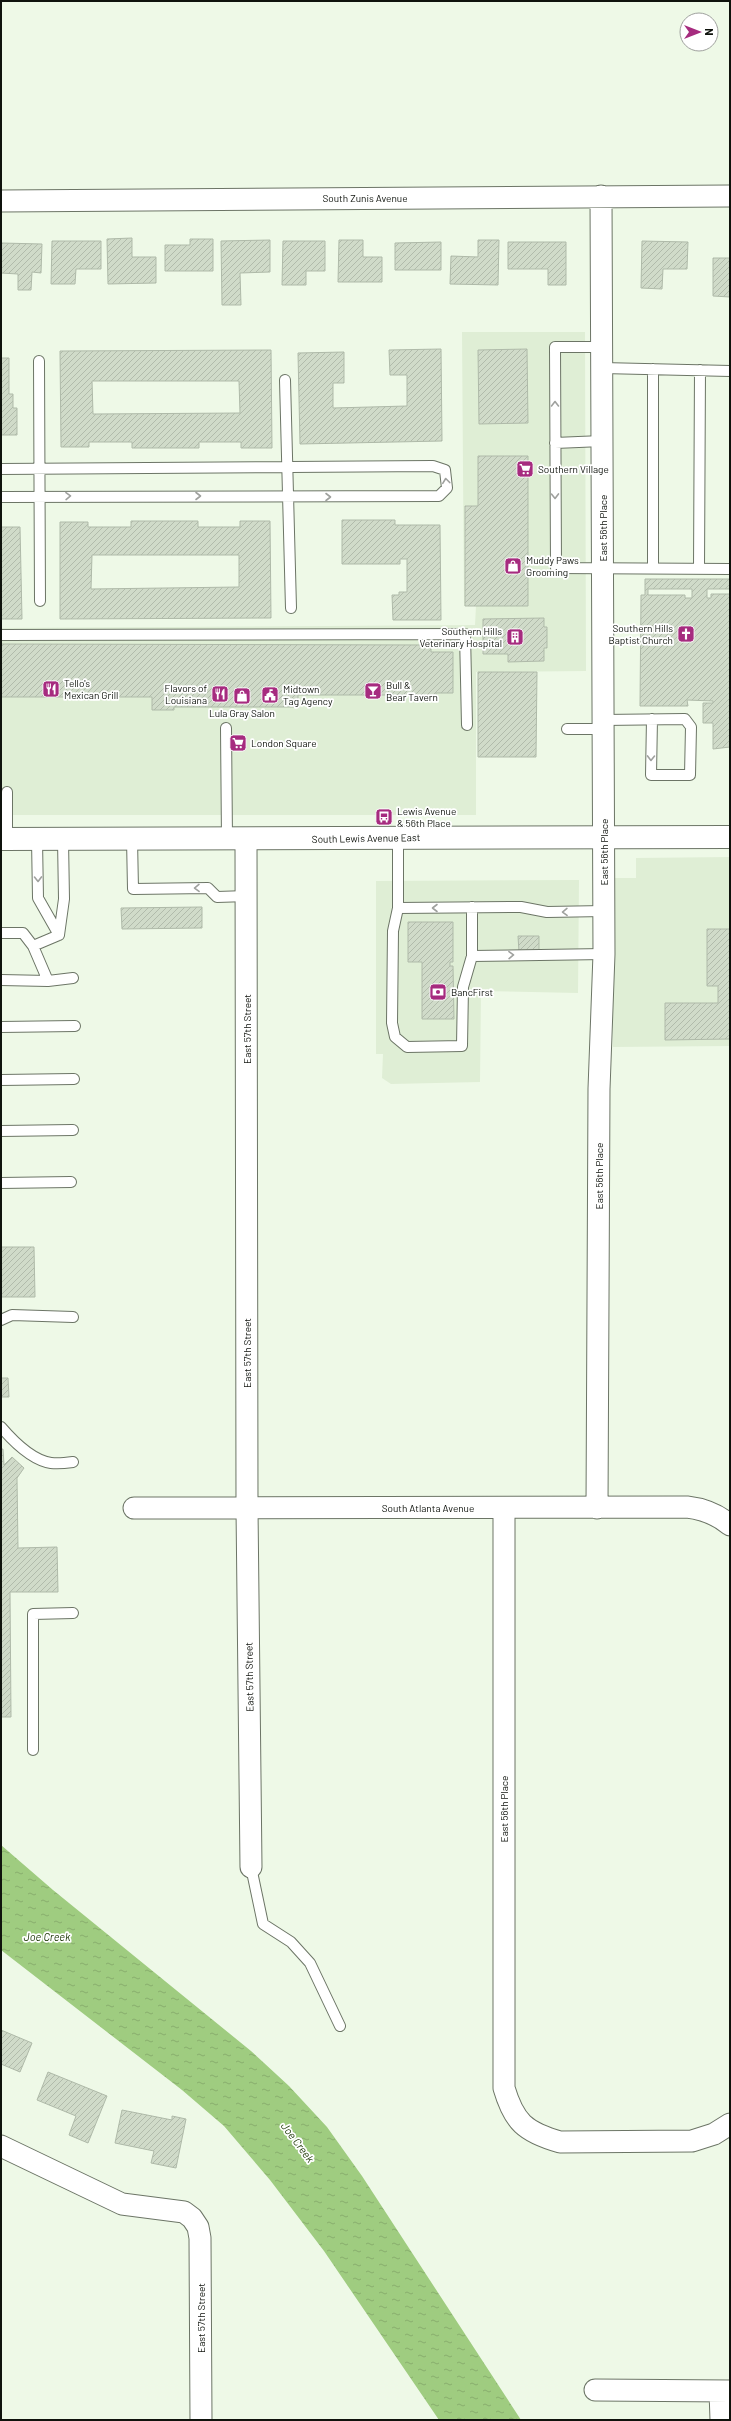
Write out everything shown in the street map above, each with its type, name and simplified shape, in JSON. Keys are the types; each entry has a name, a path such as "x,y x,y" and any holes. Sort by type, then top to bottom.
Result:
{"main road":[{"name":"South Lewis Avenue East","path":"4,839 730,837"}],"street":[{"name":"East 56th Place","path":"597,1508 599,1089 604,954 601,196"},
{"name":"South Zunis Avenue","path":"1,201 730,196"},
{"name":"East 57th Street","path":"236,839 247,896 247,1508 251,1867"},
{"name":"South Atlanta Avenue","path":"134,1508 687,1507 704,1509 725,1521"},
{"name":"East 56th Place","path":"504,1508 504,2088 510,2109 517,2118 539,2136 560,2142 692,2141 722,2129"},
{"name":"East 57th Street","path":"1,2146 122,2204 154,2210 174,2210 192,2218 198,2227 200,2238 201,2420"},
{"path":"595,2390 725,2391 721,2420"}],"lane":[{"path":"602,347 555,347 556,568 730,569"},
{"path":"39,361 40,601"},
{"path":"602,368 730,370"},
{"path":"653,369 653,569"},
{"path":"699,569 700,370"},
{"path":"285,380 291,608"},
{"path":"555,443 602,441"},
{"path":"1,470 288,466 433,466 445,470 447,488 439,496 1,497"},
{"path":"1,635 465,634 467,725"},
{"path":"567,729 652,719 685,719 691,727 690,776 651,775 652,719"},
{"path":"226,728 236,839"},
{"path":"4,839 7,792"},
{"path":"398,837 398,908 393,931 392,1023 395,1037 407,1047 462,1046 463,987 472,956 472,907"},
{"path":"132,839 133,889 208,888 217,897 247,896"},
{"path":"37,840 38,898 59,935"},
{"path":"59,935 64,899 63,840"},
{"path":"398,908 521,907 547,912 604,911"},
{"path":"1,933 23,933 33,946 48,981"},
{"path":"33,946 59,935"},
{"path":"472,956 604,954"},
{"path":"1,980 48,981 73,978"},
{"path":"1,1027 74,1026"},
{"path":"1,1080 74,1079"},
{"path":"1,1131 73,1130"},
{"path":"1,1183 71,1182"},
{"path":"1,1320 12,1315 73,1317"},
{"path":"1,1426 13,1441 33,1456 51,1463 73,1462"},
{"path":"33,1750 33,1614 73,1614"},
{"path":"251,1867 263,1924 291,1942 310,1963 340,2026"}],"shaded area":[{"name":"London Square","path":"462,332 585,332 586,671 476,672 476,815 1,815 1,628 475,625 476,606 464,606"},
{"path":"730,857 730,1046 613,1047 612,878 636,878 636,858"},
{"path":"579,880 578,993 481,991 480,1082 391,1084 382,1078 383,1054 376,1054 376,881"}],"water":[{"name":"Joe Creek","path":"1,1845 53,1890 251,2051 289,2086 327,2127 362,2176 521,2420 439,2420 324,2251 270,2180 224,2126 182,2090 1,1950"}],"building":[{"path":"132,238 132,257 156,257 156,283 108,284 107,239"},
{"path":"190,239 213,239 213,271 165,271 165,245 190,245"},
{"path":"270,240 270,272 240,273 241,305 222,305 221,241"},
{"path":"339,240 363,240 363,257 382,257 382,282 338,282"},
{"path":"478,240 499,240 498,285 450,284 451,256 478,257"},
{"path":"52,241 101,241 101,269 76,269 75,284 51,284"},
{"path":"283,241 325,241 325,271 306,271 306,285 282,285"},
{"path":"642,241 688,242 687,269 663,269 662,289 641,288"},
{"path":"441,242 441,270 395,270 395,243"},
{"path":"508,242 566,242 566,285 548,285 548,269 508,269"},
{"path":"1,243 42,244 41,273 32,272 31,290 18,290 18,274 1,273"},
{"path":"713,258 730,258 730,297 713,296"},
{"path":"441,349 442,441 300,444 298,353 344,352 344,383 333,383 333,408 407,406 407,375 390,375 389,350"},
{"path":"527,349 528,423 479,424 478,350"},
{"path":"271,350 272,448 241,448 241,442 199,442 199,448 132,448 132,442 89,442 89,447 61,447 60,351","holes":["92,381 239,381 240,413 93,414"]},
{"path":"1,358 9,358 9,394 13,394 13,408 17,408 17,435 1,435"},
{"path":"478,456 528,456 528,606 465,606 465,506 478,506"},
{"path":"342,520 395,520 395,525 440,525 441,620 393,620 392,595 399,595 399,592 407,592 407,559 400,559 400,564 342,564"},
{"path":"131,521 198,521 198,527 240,527 240,521 270,521 271,618 60,619 60,522 88,522 88,527 131,527","holes":["92,555 239,555 239,587 91,589"]},
{"path":"1,527 20,527 22,619 1,619"},
{"name":"Southern Hills Baptist Church","path":"645,579 730,579 730,589 707,589 707,598 711,598 711,594 730,594 730,747 713,749 713,723 703,723 703,703 713,703 713,701 687,700 688,706 640,706 641,595 645,595","holes":["648,589 692,589 692,598 685,598 685,595 648,595"]},
{"name":"Southern Hills Veterinary Hospital","path":"544,618 544,627 547,627 547,648 544,648 544,661 508,662 508,654 483,654 483,619"},
{"path":"1,644 431,645 431,652 453,652 453,693 436,693 436,697 411,697 411,695 298,695 298,707 174,707 174,710 152,710 152,697 1,697"},
{"path":"478,672 537,672 536,757 478,757"},
{"path":"202,907 202,928 122,929 121,908"},
{"name":"BancFirst","path":"408,922 453,922 453,962 450,962 450,966 453,966 454,1019 422,1019 422,962 408,962"},
{"path":"707,929 730,929 730,1039 665,1040 665,1003 718,1003 718,986 707,986"},
{"path":"518,936 539,936 539,952 519,952"},
{"path":"1,1247 34,1247 35,1297 1,1297"},
{"path":"1,1378 8,1378 9,1397 1,1397"},
{"path":"1,1449 3,1449 4,1465 12,1457 24,1468 17,1478 18,1548 57,1547 58,1592 10,1592 11,1717 1,1717"},
{"path":"1,2030 32,2043 20,2072 1,2064"},
{"path":"48,2072 107,2096 88,2143 69,2135 76,2116 37,2100"},
{"path":"122,2110 172,2120 172,2116 186,2119 176,2168 151,2163 154,2151 115,2143"}],"place":[{"name":"Southern Village","path":"525,469"},
{"name":"Muddy Paws Grooming","path":"513,566"},
{"name":"Southern Hills Baptist Church","path":"686,634"},
{"name":"Southern Hills Veterinary Hospital","path":"515,637"},
{"name":"Tello's Mexican Grill","path":"51,689"},
{"name":"Bull & Bear Tavern","path":"373,691"},
{"name":"Flavors of Louisiana","path":"220,694"},
{"name":"Midtown Tag Agency","path":"270,695"},
{"name":"Lula Gray Salon","path":"242,696"},
{"name":"London Square","path":"238,743"},
{"name":"Lewis Avenue & 56th Place","path":"384,817"},
{"name":"BancFirst","path":"438,992"}]}
